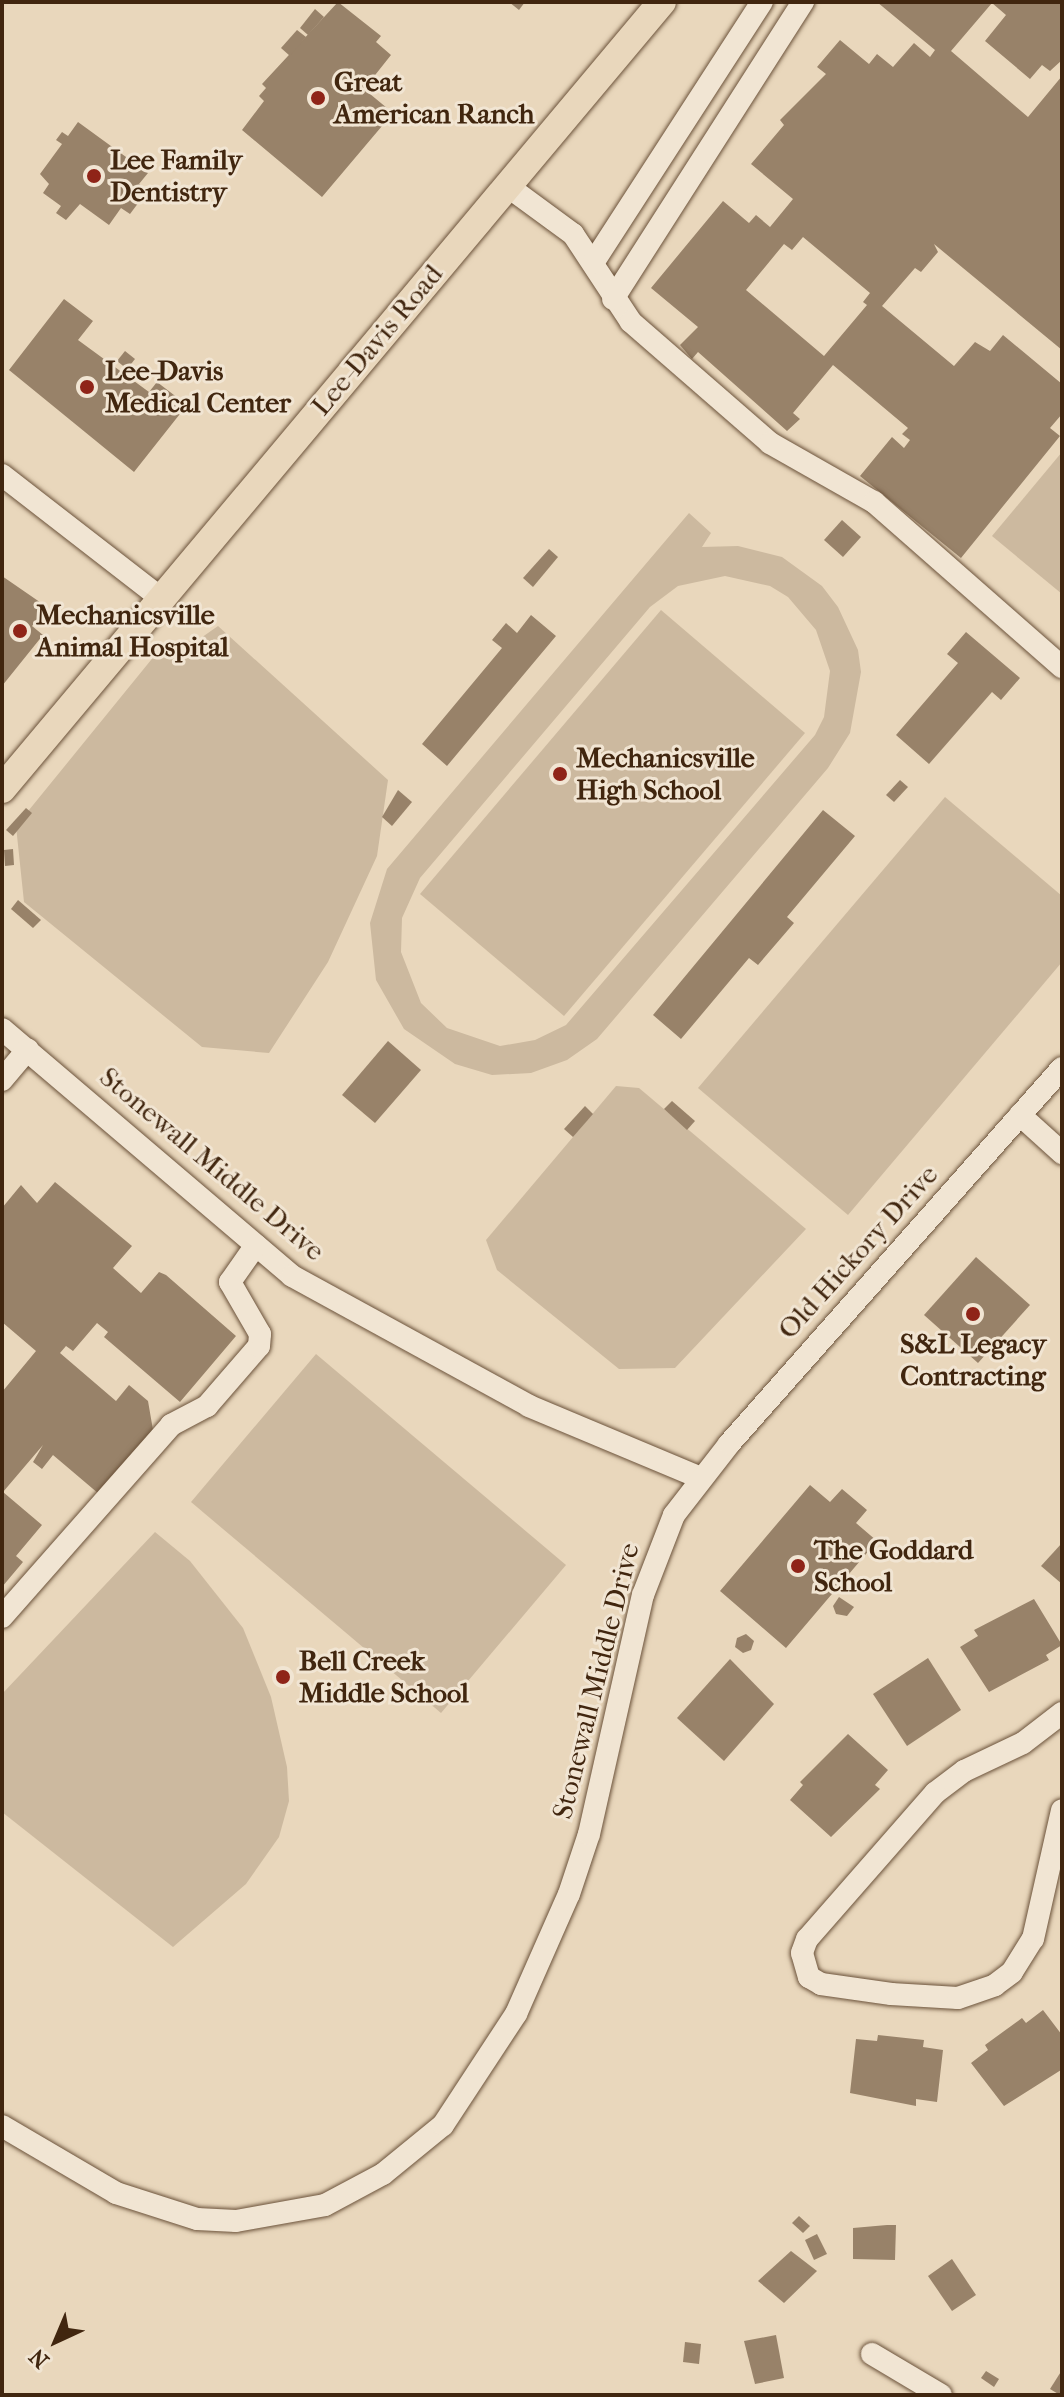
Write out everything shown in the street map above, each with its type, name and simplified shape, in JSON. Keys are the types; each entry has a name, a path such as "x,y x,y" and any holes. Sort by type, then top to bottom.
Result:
{"main road":[{"name":"Lee-Davis Road","path":"2,789 662,2"}],"street":[{"path":"593,263 762,2"},
{"path":"613,299 803,2"},
{"path":"506,185 573,234 631,322 770,443 874,502 1062,667"},
{"path":"2,475 162,599"},
{"name":"Stonewall Middle Drive","path":"2,1029 292,1276 529,1406 701,1478 674,1515 647,1581 589,1834 569,1894 516,2014 443,2125 383,2174 325,2205 236,2221 197,2219 116,2193 2,2126"},
{"path":"2,1080 28,1049"},
{"name":"Old Hickory Drive","path":"701,1478 1062,1068"},
{"path":"1020,1115 1062,1153"},
{"path":"2,1617 171,1425 207,1406 259,1346 260,1334 230,1282 256,1245"},
{"path":"1062,1713 1023,1743 964,1771 935,1793 807,1939 802,1953 809,1977 821,1984 945,1997 975,1994 995,1985 1012,1972 1033,1939 1062,1810"},
{"path":"872,2354 941,2395"}],"shaded area":[{"path":"1062,452 1062,594 992,536"},
{"path":"689,513 711,533 702,547 738,546 782,557 822,586 838,607 858,650 861,672 850,733 828,768 597,1039 567,1060 531,1073 492,1075 455,1064 404,1029 376,980 370,923 387,869","holes":["725,576 770,586 788,597 816,630 830,671 824,717 815,735 566,1025 535,1040 500,1046 447,1028 421,1003 401,952 402,918 420,878 650,607 678,586"]},
{"path":"661,610 805,733 564,1016 420,894"},
{"path":"218,626 388,780 377,856 328,962 269,1053 202,1047 24,902 16,826 164,644 198,640"},
{"path":"945,797 1062,896 1062,962 848,1215 698,1088"},
{"path":"616,1086 639,1088 806,1229 675,1368 619,1369 497,1270 486,1240"},
{"path":"316,1354 566,1565 441,1713 191,1502"},
{"path":"155,1532 190,1561 243,1628 271,1697 287,1767 289,1801 279,1837 246,1884 173,1947 2,1812 2,1694"}],"building":[{"name":"Great American Ranch","path":"338,2 381,36 376,42 391,55 364,89 393,113 322,197 242,130 264,101 259,96 266,88 262,84"},
{"path":"509,2 525,2 519,10"},
{"path":"877,2 1062,2 1062,60 1050,71 1042,65 1030,79 985,41 1006,15 992,3 951,51 1028,117 1062,76 1062,350 934,244 938,252 921,272 915,268 882,306 954,366 975,342 990,351 1003,335 1062,384 1062,414 1050,428 1060,436 961,558 860,476 892,437 904,448 910,440 902,434 908,428 833,365 793,413 800,419 787,431 698,352 692,359 680,345 698,327 651,288 723,201 749,223 756,215 770,227 793,199 751,164 784,125 780,120 826,74 817,67 840,40 869,64 877,54 893,67 914,43 930,57 935,50","holes":["803,237 870,293 863,302 867,305 824,356 746,290 784,244 792,250"]},
{"path":"315,9 324,17 308,35 300,28"},
{"path":"297,30 306,37 290,56 281,48"},
{"name":"Lee Family Dentistry","path":"78,122 148,173 139,184 148,190 130,214 121,208 109,225 80,204 66,220 56,213 61,206 43,193 49,184 40,174 62,144 56,140 62,132 68,136"},
{"name":"Lee-Davis Medical Center","path":"64,299 93,321 78,340 149,392 157,382 187,405 134,472 9,370"},
{"path":"125,351 135,359 127,369 117,361"},
{"path":"842,520 861,537 843,557 824,540"},
{"path":"549,549 558,557 533,587 523,578"},
{"name":"Mechanicsville Animal Hospital","path":"2,576 47,607 32,626 43,635 2,686"},
{"path":"531,615 556,636 447,766 422,744 502,648 492,640 506,623 517,633"},
{"path":"966,632 1020,678 1001,700 992,692 929,764 896,735 958,663 947,654"},
{"path":"900,780 908,787 894,802 886,795"},
{"path":"398,790 412,802 392,826 382,817"},
{"path":"26,808 32,813 13,836 6,830"},
{"path":"823,810 855,836 787,917 794,923 758,965 749,958 681,1039 653,1015"},
{"path":"13,849 14,865 5,866 4,850"},
{"path":"18,900 41,920 33,928 11,909"},
{"path":"388,1041 421,1070 375,1123 342,1095"},
{"path":"672,1101 695,1121 687,1130 664,1109"},
{"path":"585,1106 593,1114 573,1137 564,1129"},
{"path":"55,1182 132,1246 113,1268 141,1293 159,1272 166,1275 236,1336 180,1402 104,1337 108,1332 97,1323 73,1351 66,1346 60,1353 116,1401 129,1385 148,1401 153,1430 99,1494 53,1455 42,1469 33,1462 43,1445 3,1492 42,1525 16,1556 23,1562 2,1587 2,1392 36,1351 2,1322 2,1208 21,1185 37,1203"},
{"path":"976,1257 1030,1305 978,1363 924,1315"},
{"name":"The Goddard School","path":"810,1485 830,1502 842,1489 867,1510 856,1523 877,1541 786,1648 720,1591"},
{"path":"1062,1543 1062,1584 1041,1566"},
{"path":"839,1597 854,1607 847,1616 836,1614 833,1606"},
{"path":"1034,1599 1062,1645 1046,1655 1049,1660 989,1692 960,1647 978,1636 974,1630"},
{"path":"746,1634 754,1641 751,1650 743,1653 735,1647 737,1638"},
{"path":"928,1658 961,1710 907,1746 873,1694"},
{"path":"730,1659 774,1704 724,1761 677,1718"},
{"path":"848,1734 888,1770 875,1785 880,1789 831,1837 790,1800 803,1785 800,1782"},
{"path":"1043,2010 1062,2035 1061,2070 1004,2106 971,2063 988,2050 985,2045 1022,2018 1026,2023"},
{"path":"878,2035 924,2040 923,2047 943,2050 937,2102 916,2099 916,2106 850,2093 856,2039 877,2041"},
{"path":"799,2216 810,2226 803,2233 792,2223"},
{"path":"896,2225 895,2260 853,2259 853,2228"},
{"path":"817,2234 827,2254 814,2260 805,2240"},
{"path":"791,2251 817,2271 784,2303 758,2281"},
{"path":"952,2259 976,2295 952,2311 928,2276"},
{"path":"776,2335 784,2378 755,2384 744,2341"},
{"path":"685,2342 701,2344 699,2364 683,2362"},
{"path":"1062,2370 1062,2395 1060,2395 1050,2389"},
{"path":"986,2371 999,2379 994,2387 981,2378"}],"place":[{"name":"Great American Ranch","path":"318,98"},
{"name":"Lee Family Dentistry","path":"94,176"},
{"name":"Lee-Davis Medical Center","path":"87,387"},
{"name":"Mechanicsville Animal Hospital","path":"20,631"},
{"name":"Mechanicsville High School","path":"560,774"},
{"name":"S&L Legacy Contracting","path":"973,1314"},
{"name":"The Goddard School","path":"798,1566"},
{"name":"Bell Creek Middle School","path":"283,1677"}]}
